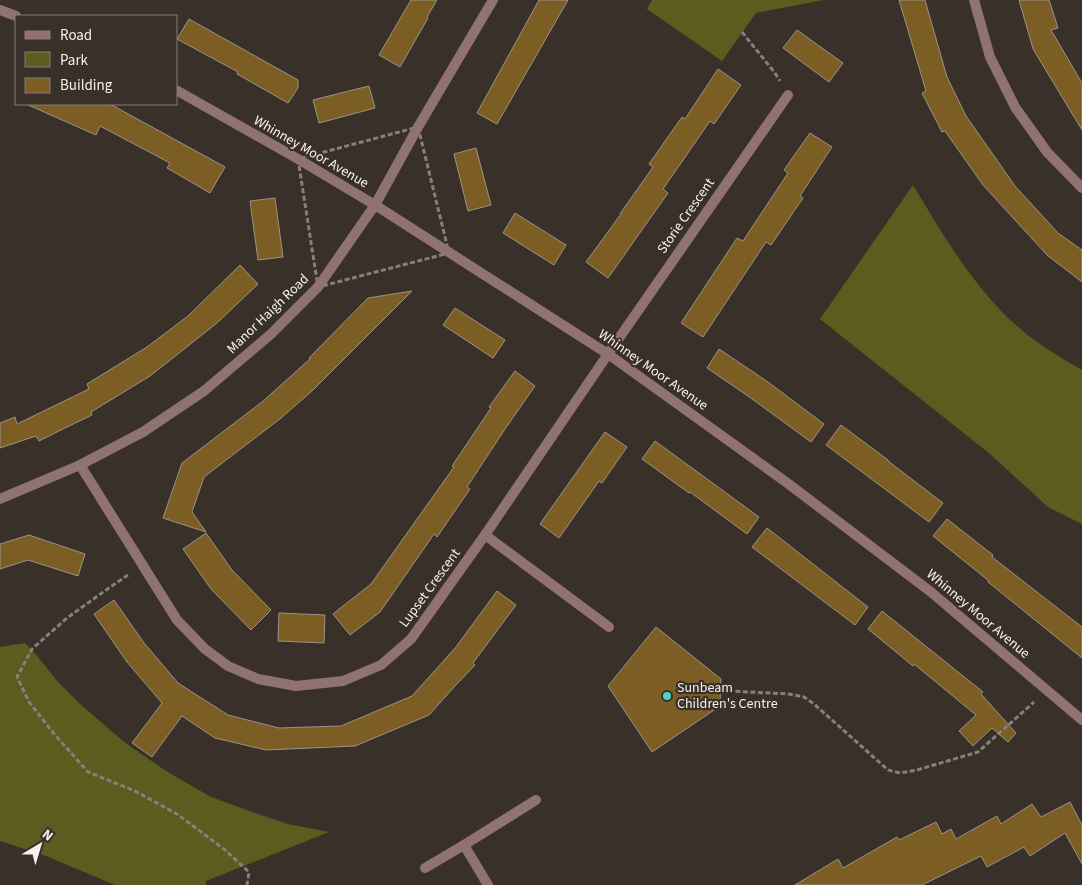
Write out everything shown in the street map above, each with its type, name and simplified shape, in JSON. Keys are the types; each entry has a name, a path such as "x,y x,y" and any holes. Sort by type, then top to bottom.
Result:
{"street":[{"name":"Manor Haigh Road","path":"0,498 80,466 143,432 204,391 270,334 318,287 375,206 418,127 493,0"},
{"path":"974,0 990,57 1015,107 1048,152 1082,188"},
{"path":"0,10 15,16"},
{"name":"Whinney Moor Avenue","path":"178,91 298,159 375,206 608,354 786,482 931,592 1082,720"},
{"name":"Storie Crescent","path":"608,354 788,95"},
{"name":"Lupset Crescent","path":"80,466 177,620 205,649 228,666 258,678 296,686 343,681 381,665 411,639 485,535 608,354"},
{"path":"485,535 609,627"},
{"path":"425,868 536,800"},
{"path":"464,845 488,885"}],"path":[{"path":"742,32 775,73 788,95"},
{"path":"131,574 67,618 32,649 17,677 29,702 88,772 135,790 177,814 224,849 249,872 247,885"},
{"path":"728,691 788,694 804,697 888,770 900,773 978,752 1047,690"}],"green space":[{"path":"652,0 824,0 756,13 722,61 647,9"},
{"path":"913,185 960,260 1002,312 1033,339 1082,370 1082,524 1048,507 990,454 820,319"},
{"path":"25,643 57,681 79,703 124,742 166,771 211,797 288,824 329,832 206,881 206,885 115,885 46,856 0,841 0,647"}],"building":[{"path":"411,0 437,0 400,67 379,55"},
{"path":"539,0 568,0 497,124 477,113"},
{"path":"899,0 925,0 947,77 966,116 1015,186 1058,233 1082,250 1082,282 1047,255 983,185 945,131 942,132 922,93 926,91"},
{"path":"1019,0 1049,0 1058,28 1051,30 1082,83 1082,130 1033,49"},
{"path":"189,19 298,80 298,88 288,103 237,74 238,72 178,40"},
{"path":"797,30 843,63 829,82 783,48"},
{"path":"718,69 741,85 714,124 710,121 663,189 668,193 608,278 586,262 653,167 649,164 682,117 685,119"},
{"path":"369,86 375,108 319,123 313,100"},
{"path":"28,105 112,105 225,167 210,193 167,168 170,163 100,126 96,135"},
{"path":"810,133 832,147 800,196 803,198 771,245 766,242 703,337 681,323 737,238 743,241 788,173 784,170"},
{"path":"476,148 491,205 468,211 454,154"},
{"path":"275,198 283,257 258,260 250,201"},
{"path":"515,213 566,245 554,265 503,233"},
{"path":"240,265 258,284 217,323 150,376 91,412 92,415 39,441 36,436 0,448 0,423 15,417 17,424 89,389 87,384 147,347 188,316"},
{"path":"412,291 313,390 281,418 204,477 192,512 206,532 163,518 182,463 262,402 310,359 368,298"},
{"path":"455,308 505,340 493,358 443,325"},
{"path":"719,349 768,382 824,424 811,442 707,368"},
{"path":"515,371 535,386 467,487 470,489 437,537 434,534 380,612 350,635 333,614 371,584 454,467 452,466 491,408 489,407"},
{"path":"841,425 943,503 929,522 826,445"},
{"path":"605,432 627,447 602,483 599,481 559,538 540,524"},
{"path":"655,441 759,517 747,534 642,459"},
{"path":"947,519 993,555 992,557 1082,627 1082,658 933,536"},
{"path":"767,528 868,607 855,625 752,547"},
{"path":"206,533 232,570 271,610 251,630 211,589 183,549"},
{"path":"29,535 85,554 78,576 28,560 0,569 0,544"},
{"path":"497,591 516,605 473,663 475,665 429,715 355,746 266,750 215,738 182,716 152,757 132,743 162,703 127,662 94,614 114,600 144,643 178,683 228,715 279,728 341,726 412,696 456,647"},
{"path":"882,611 983,692 981,694 1016,733 1008,742 992,728 973,746 959,731 976,715 868,629"},
{"path":"279,613 325,615 324,643 278,641"},
{"name":"Sunbeam Children's Centre","path":"656,627 721,679 720,706 652,752 608,686"},
{"path":"1070,802 1082,825 1082,864 1065,833 1030,856 1024,847 987,867 981,856 922,885 795,885 838,859 843,868 897,837 899,840 936,822 942,834 951,829 956,839 997,816 1001,824 1032,804 1041,817"}],"place":[{"name":"Sunbeam Children's Centre","path":"667,696"}]}
